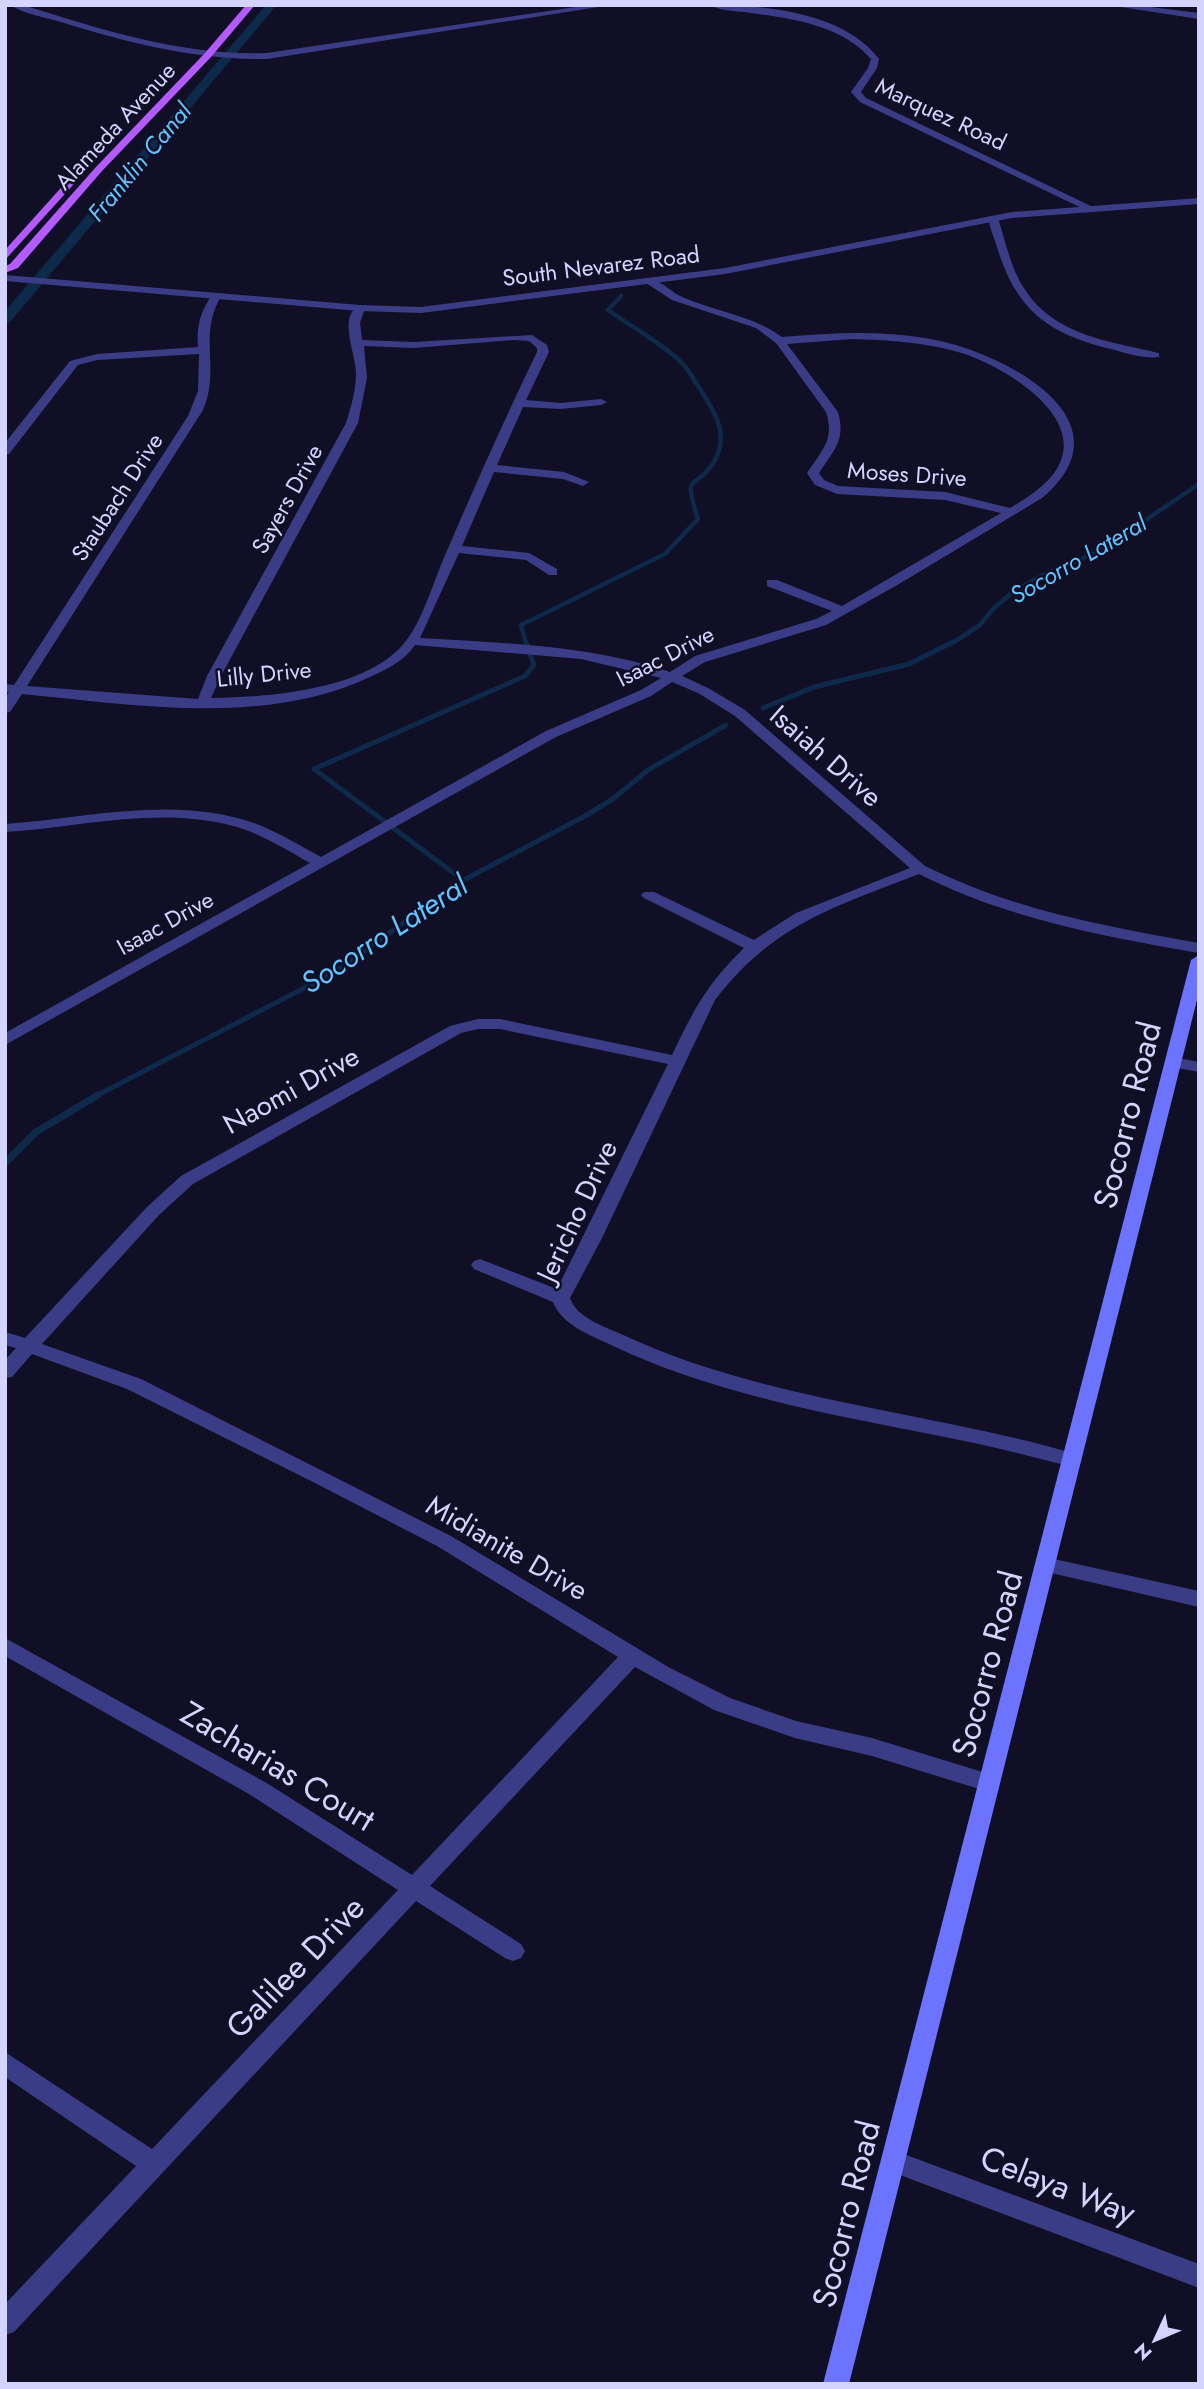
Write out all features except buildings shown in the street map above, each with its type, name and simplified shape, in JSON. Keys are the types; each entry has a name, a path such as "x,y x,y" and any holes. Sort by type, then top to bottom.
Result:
{"main road":[{"name":"Alameda Avenue","path":"141,109 238,5"},
{"name":"Alameda Avenue","path":"7,275 99,169 212,56 251,5"},
{"name":"Alameda Avenue","path":"5,257 71,180 107,143"},
{"name":"Socorro Road","path":"836,2384 1199,960"}],"street":[{"path":"15,5 195,53 238,58 267,56 607,5"},
{"name":"Marquez Road","path":"713,5 824,25 845,32 869,49 875,59 874,67 858,85 856,92 863,100 1092,209"},
{"path":"1112,5 1199,16"},
{"name":"South Nevarez Road","path":"7,275 360,308 437,309 725,271 993,218 1199,201"},
{"path":"993,218 1015,282 1025,299 1055,328 1071,335 1155,355"},
{"name":"Moses Drive","path":"650,281 676,298 760,326 780,341 834,416 836,437 813,473 822,485 837,490 942,494 976,500 1010,512"},
{"name":"Staubach Drive","path":"5,709 11,689 184,434 202,401 206,365 201,328 204,315 217,295"},
{"name":"Sayers Drive","path":"203,702 214,676 352,423 358,402 361,371 358,343 352,324 360,308"},
{"name":"Isaac Drive","path":"5,1040 541,740 646,693 718,651 821,622 843,611 1044,491 1066,464 1070,439 1063,419 1028,383 981,357 932,343 887,337 839,336 780,341"},
{"name":"Lilly Drive","path":"11,689 203,702 275,699 342,685 374,672 395,658 422,625 518,403 543,352 540,343 532,338 514,337 414,345 358,343"},
{"path":"5,452 74,363 97,357 203,350"},
{"path":"518,403 568,406 601,402"},
{"path":"490,468 564,476 583,482"},
{"path":"455,549 512,553 529,557 553,572"},
{"path":"772,583 843,611"},
{"name":"Isaiah Drive","path":"410,641 600,656 672,676 720,699 740,713 920,869 976,898 1028,915 1199,948"},
{"path":"5,828 120,815 183,813 240,823 270,835 320,862"},
{"name":"Jericho Drive","path":"920,869 793,919 753,946 721,979 707,999 593,1238 561,1298 565,1309 579,1321 699,1373 779,1395 1026,1447 1072,1460"},
{"path":"649,895 753,946"},
{"name":"Naomi Drive","path":"5,1372 153,1210 187,1180 456,1029 478,1024 500,1024 678,1061"},
{"path":"1173,1062 1199,1067"},
{"path":"480,1265 561,1298"},
{"name":"Midianite Drive","path":"5,1338 134,1384 341,1488 484,1564 686,1687 722,1704 794,1729 872,1747 989,1783"},
{"path":"1045,1566 1199,1599"},
{"name":"Zacharias Court","path":"5,1646 257,1788 513,1951"},
{"name":"Galilee Drive","path":"5,2323 634,1656"},
{"path":"5,2063 154,2164"},
{"name":"Celaya Way","path":"893,2161 1199,2276"}],"waterway":[{"name":"Franklin Canal","path":"5,319 272,5"},
{"path":"526,644 521,625 665,554 698,519 691,487 708,470 719,450 721,440 718,422 685,366 667,350 608,310 621,296"},
{"name":"Socorro Lateral","path":"951,644 980,625 993,609 1014,591 1043,575 1100,551 1199,484"},
{"path":"526,642 527,646"},
{"name":"Socorro Lateral","path":"763,708 814,687 909,664 953,642"},
{"path":"463,880 314,769 525,676 534,665 530,654"},
{"name":"Socorro Lateral","path":"94,1097 337,971 458,883 585,816 613,799 648,770 726,725"},
{"name":"Socorro Lateral","path":"5,1163 36,1132 98,1095"}]}
